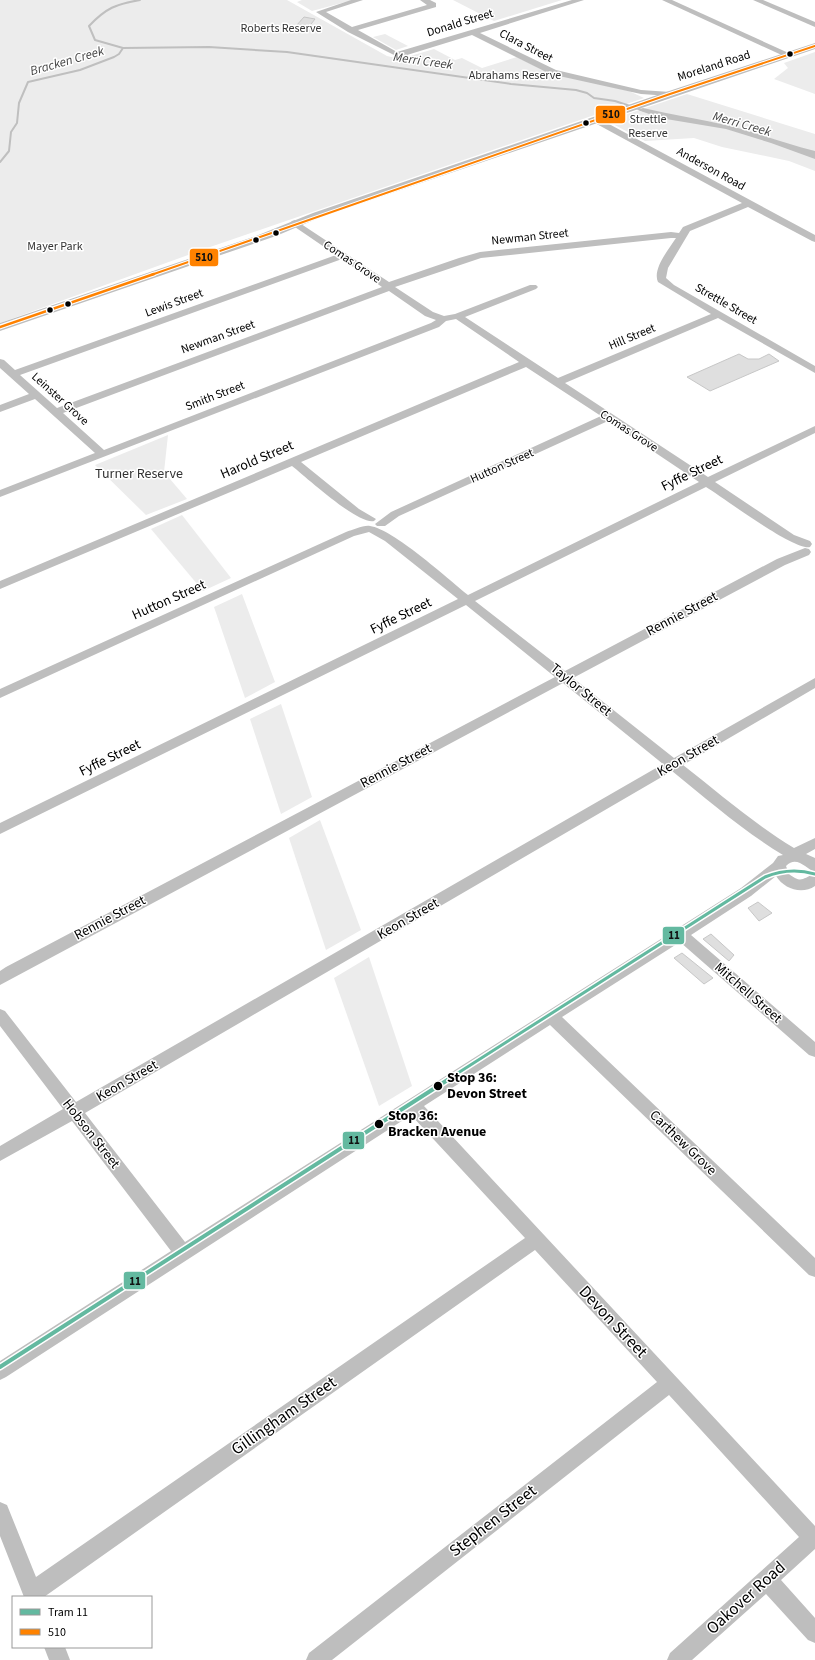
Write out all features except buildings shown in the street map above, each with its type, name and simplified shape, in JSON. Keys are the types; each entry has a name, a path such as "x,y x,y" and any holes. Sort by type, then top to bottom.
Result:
{"main road":[{"name":"Moreland Road","path":"0,327 620,111 815,46"}],"street":[{"path":"359,0 320,12 351,30 432,5 424,0"},
{"name":"Donald Street","path":"351,30 392,53 404,53 580,0"},
{"path":"666,0 789,55"},
{"path":"757,0 815,25"},
{"name":"Clara Street","path":"472,32 550,71 641,92 670,94"},
{"path":"641,92 650,96 647,102"},
{"name":"Anderson Road","path":"596,120 815,239"},
{"path":"680,239 686,229 749,203"},
{"name":"Comas Grove","path":"297,224 429,314 435,320 441,320"},
{"name":"Newman Street","path":"56,412 389,287 462,260 480,255 656,238 680,239"},
{"name":"Strettle Street","path":"680,239 661,272 662,280 666,284 815,370"},
{"name":"Lewis Street","path":"13,374 343,256"},
{"name":"Smith Street","path":"0,494 441,320 456,318 533,287"},
{"name":"Hill Street","path":"556,383 718,314"},
{"name":"Comas Grove","path":"456,318 469,325 790,537 810,548"},
{"name":"Leinster Grove","path":"0,362 102,454"},
{"name":"Harold Street","path":"0,585 526,363"},
{"path":"0,409 37,395"},
{"name":"Hutton Street","path":"0,694 608,418"},
{"name":"Fyffe Street","path":"0,829 815,429"},
{"name":"Taylor Street","path":"292,461 773,842 781,855 787,860"},
{"name":"Rennie Street","path":"4,975 781,562 810,548"},
{"name":"Keon Street","path":"0,1154 815,682"},
{"path":"0,1371 746,892 799,851 815,843"},
{"path":"746,892 762,885 774,883 809,883 814,868 807,854 815,843"},
{"path":"814,868 804,858 787,860 779,871 781,876 788,882 815,887"},
{"name":"Mitchell Street","path":"681,934 815,1051"},
{"name":"Hobson Street","path":"0,1015 73,1112 183,1253"},
{"name":"Carthew Grove","path":"551,1016 815,1269"},
{"name":"Devon Street","path":"413,1106 536,1240 814,1537"},
{"name":"Gillingham Street","path":"33,1594 536,1240"},
{"name":"Stephen Street","path":"316,1660 670,1383"},
{"path":"0,1512 33,1594"},
{"name":"Oakover Road","path":"677,1660 814,1537"},
{"path":"766,1579 815,1634"},
{"path":"54,1648 60,1660"}],"green space":[{"path":"0,0 287,0 387,56 400,59 434,49 455,60 462,58 482,68 517,57 542,70 629,91 644,98 213,246 0,323"},
{"path":"302,0 353,0 312,11 297,2"},
{"path":"453,0 562,0 494,21"},
{"path":"385,34 408,46 396,50 373,37"},
{"path":"815,52 815,94 774,79 788,68 784,63"},
{"name":"Strettle Reserve","path":"687,94 815,134 815,171 789,161 722,147 694,138 645,141 609,122 610,120"},
{"name":"Turner Reserve","path":"168,435 164,472 187,499 146,515 95,465"},
{"path":"182,515 231,578 203,591 151,529"},
{"path":"242,594 275,682 245,698 214,607"},
{"path":"281,704 312,797 281,814 250,719"},
{"path":"320,820 361,930 326,950 289,838"},
{"path":"369,957 412,1086 379,1106 334,978"}],"shaded area":[{"path":"643,108 730,126 751,132 815,151 815,159 726,129 660,118 638,110"}],"waterway":[{"name":"Merri Creek","path":"123,48 95,40 89,26 106,11 124,3 140,0"},
{"name":"Merri Creek","path":"123,48 209,47 287,52 511,84 576,90 587,93 594,98 615,101 645,111"},
{"name":"Bracken Creek","path":"0,162 9,151 11,132 17,123 19,103 28,82 80,70 114,57 119,54 123,48"}],"tram line":[{"name":"11","path":"0,1367 765,877 777,872 790,870 815,874"}],"transit line":[{"name":"510","path":"0,327 299,225 336,210 670,94 815,46"}],"place":[{"name":"Stop 36: Devon Street","path":"438,1086"},
{"name":"Stop 36: Bracken Avenue","path":"379,1124"}],"park label":[{"name":"Roberts Reserve","path":"281,28"},
{"name":"Abrahams Reserve","path":"515,75"},
{"name":"Mayer Park","path":"55,246"}]}
